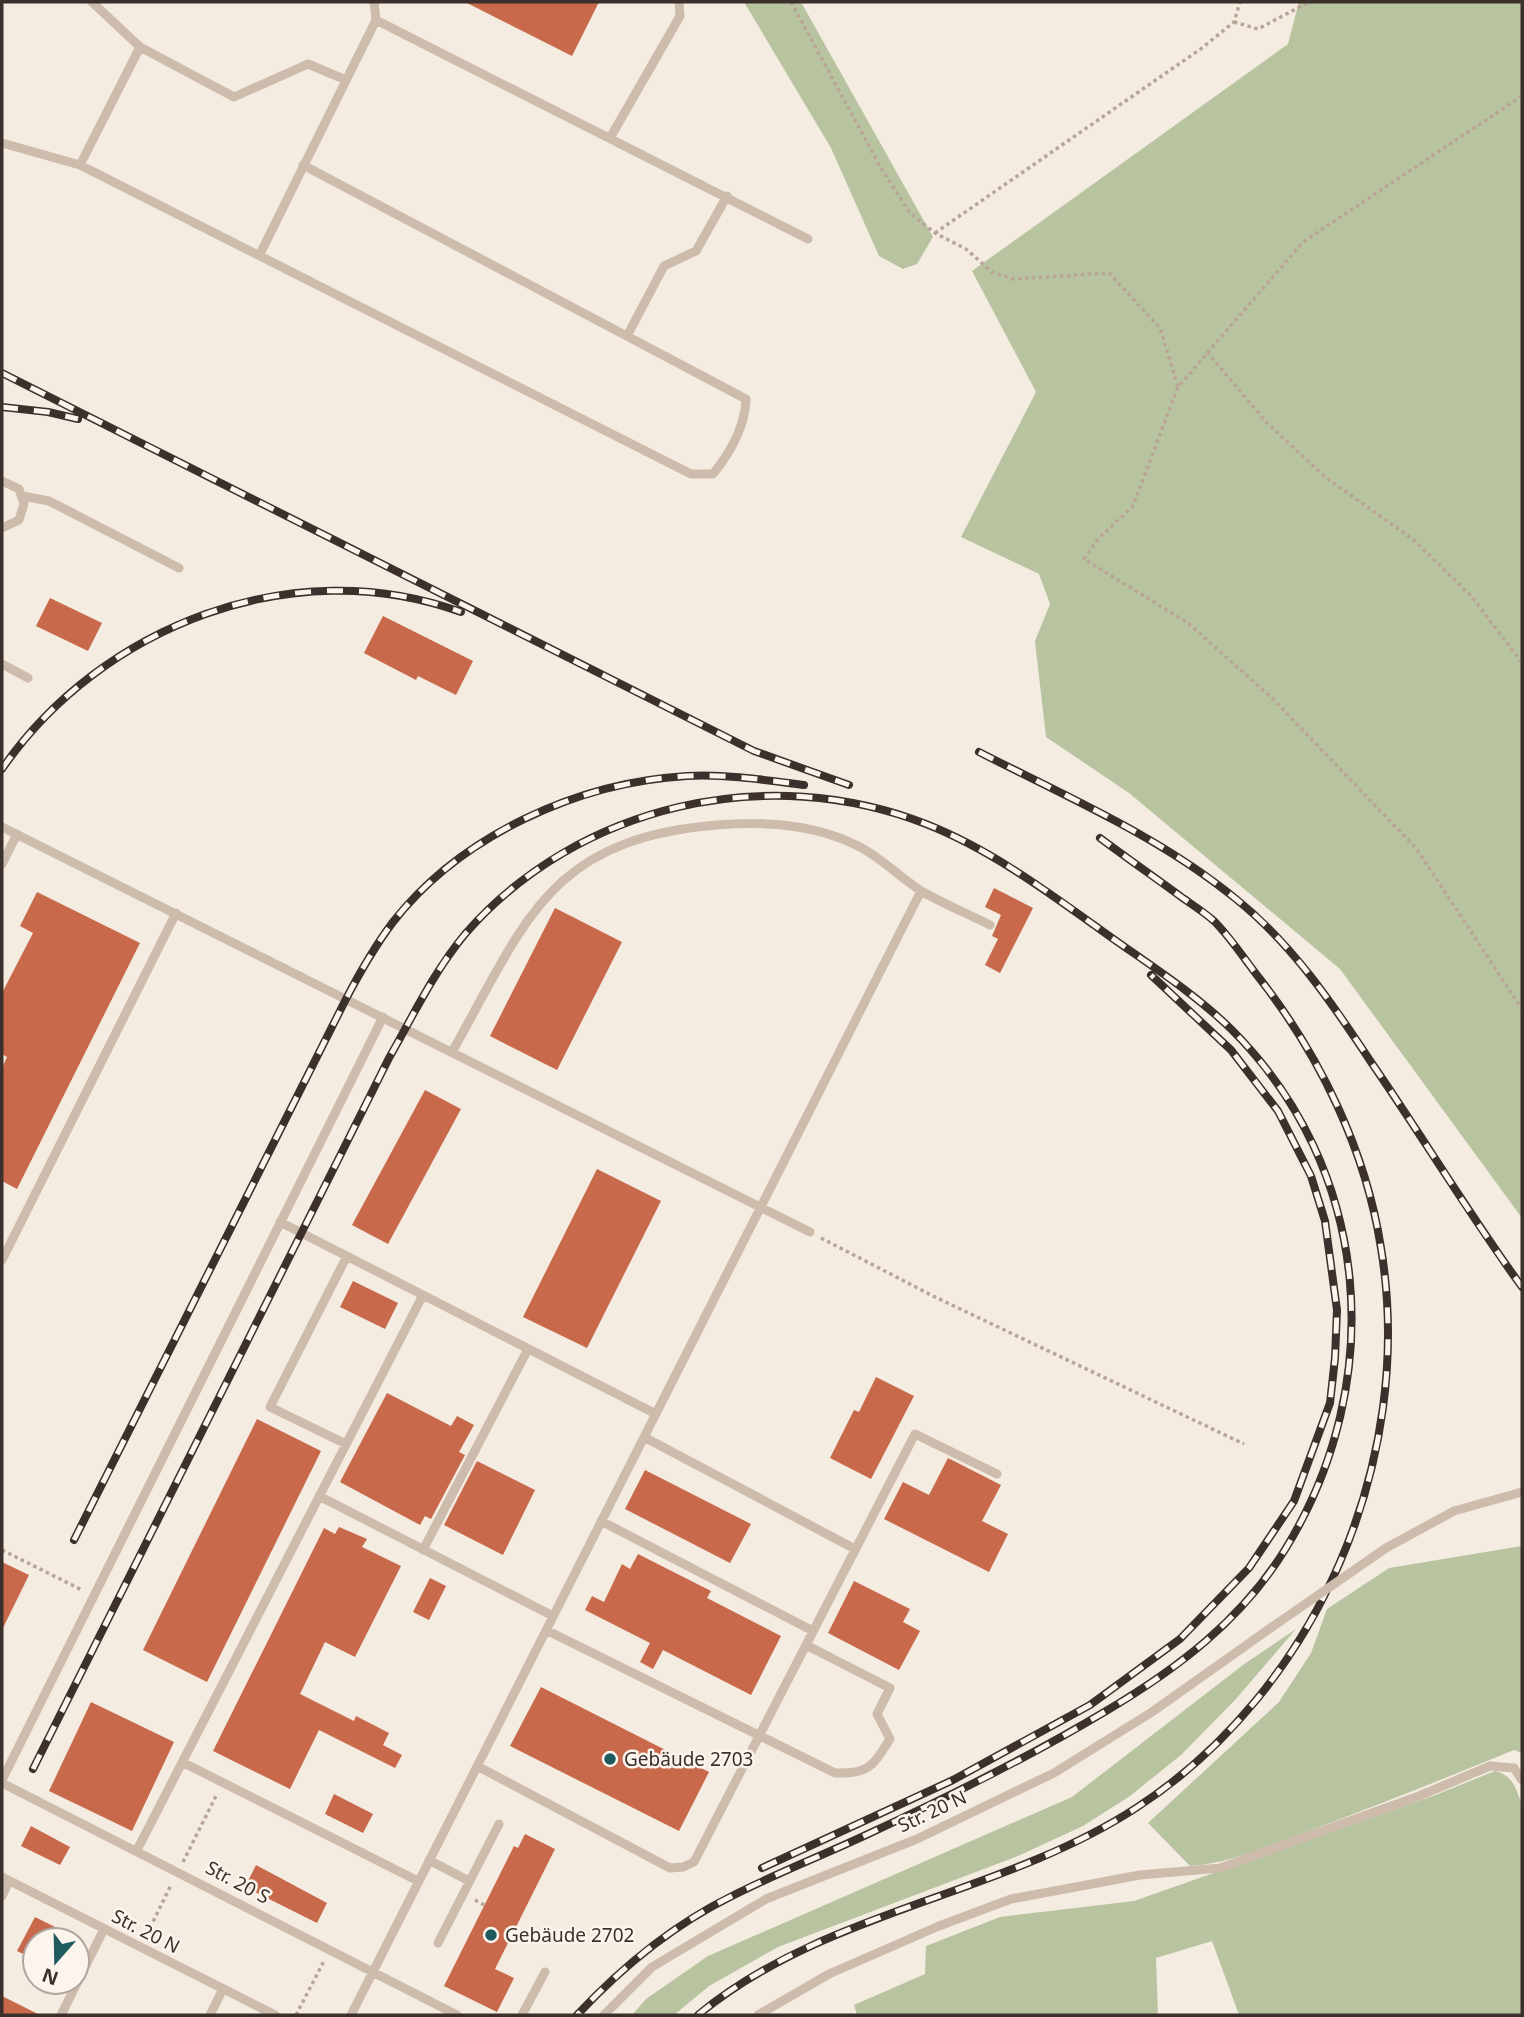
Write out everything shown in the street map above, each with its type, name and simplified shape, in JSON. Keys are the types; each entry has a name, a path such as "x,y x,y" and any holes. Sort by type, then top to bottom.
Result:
{"lane":[{"path":"92,2 139,47 234,97 308,64 346,80"},
{"path":"260,254 376,20 374,2"},
{"path":"610,138 680,16 680,2"},
{"path":"376,20 808,239"},
{"path":"80,165 139,47"},
{"path":"2,143 80,165 691,474 713,474 728,456 745,413 746,399 303,165"},
{"path":"626,336 664,266 696,251 727,196"},
{"path":"2,481 12,484 23,496 24,504 19,520 2,528"},
{"path":"23,496 49,500 179,568"},
{"path":"2,664 29,678"},
{"path":"452,1052 501,959 531,913 572,874 612,847 705,826 794,826 856,845 884,861 921,891 990,925"},
{"path":"2,827 810,1233"},
{"path":"2,864 17,834"},
{"path":"351,2015 921,891"},
{"path":"2,1260 176,913"},
{"path":"2,1782 383,1017"},
{"path":"280,1222 656,1413"},
{"path":"346,1256 270,1407 346,1444"},
{"path":"136,1850 423,1295"},
{"path":"423,1550 528,1349"},
{"path":"477,1766 670,1868 683,1867 694,1862 915,1434 997,1474"},
{"path":"643,1437 855,1549"},
{"name":"Str. 20 N","path":"604,2015 652,1967 766,1899 917,1839 1054,1773 1152,1712 1387,1548 1454,1511 1522,1492"},
{"path":"319,1496 553,1616"},
{"path":"601,1521 813,1631"},
{"path":"546,1630 835,1773 858,1774 874,1765 890,1739 877,1714 890,1688 806,1645"},
{"path":"182,1762 418,1881"},
{"path":"758,2015 829,1974 939,1926 1011,1899 1140,1875 1220,1868 1419,1796 1490,1766 1514,1768 1522,1780"},
{"name":"Str. 20 S","path":"2,1782 457,2015"},
{"path":"438,1943 499,1824"},
{"path":"429,1860 469,1881"},
{"path":"2,1896 6,1879"},
{"name":"Str. 20 N","path":"6,1879 275,2015"},
{"path":"61,2015 104,1929"},
{"path":"522,2015 545,1972"},
{"path":"209,2015 223,1989"}],"path":[{"path":"790,2 881,168 910,213 935,233 966,248 992,272 1013,279 1109,273 1160,328 1178,387"},
{"path":"935,233 1234,23 1240,2"},
{"path":"1234,23 1258,29 1309,2"},
{"path":"1522,96 1303,242 1178,387 1133,506 1098,539 1084,559 1188,623 1272,698 1416,849 1522,1009"},
{"path":"1208,352 1267,423 1325,477 1414,540 1474,598 1522,663"},
{"path":"810,1233 958,1308 1244,1444"},
{"path":"2,1550 94,1596"},
{"path":"140,1947 223,1782"},
{"path":"463,1894 484,1905"}],"green space":[{"path":"744,2 801,2 933,237 917,264 903,269 879,256 831,148"},
{"path":"1299,2 1522,2 1522,1218 1340,969 1129,793 1046,737 1035,641 1050,604 1039,574 961,537 1036,392 972,271 1288,44"},
{"path":"1522,1546 1522,1753 1514,1750 1265,1847 1206,1864 1190,1866 1148,1823 1279,1702 1311,1653 1327,1609 1389,1568"},
{"path":"1296,1629 1235,1700 1181,1755 1130,1796 1083,1826 1018,1856 778,1947 709,1986 674,2015 632,2015 646,1999 708,1956 1072,1797 1243,1665"},
{"path":"1495,1771 1510,1779 1522,1805 1522,2015 1239,2015 1212,1941 1156,1958 1158,2015 857,2015 854,2005 925,1974 926,1946 1000,1917 1134,1901 1433,1796"}],"building":[{"path":"465,2 599,2 572,56"},
{"path":"50,598 102,623 88,651 36,626"},
{"path":"383,616 473,661 456,695 418,676 416,680 364,653"},
{"path":"994,888 1033,908 1000,973 985,965 998,939 992,936 1001,915 985,907"},
{"path":"37,892 140,943 17,1189 2,1181 2,1068 7,1057 2,1054 2,993 33,933 20,926"},
{"path":"555,908 622,942 557,1070 490,1036"},
{"path":"425,1090 461,1109 388,1244 352,1225"},
{"path":"597,1169 661,1201 587,1348 523,1317"},
{"path":"353,1281 398,1303 385,1329 340,1307"},
{"path":"876,1377 914,1396 871,1479 830,1458 854,1410 859,1412"},
{"path":"387,1393 451,1426 457,1416 474,1425 459,1452 465,1455 431,1519 425,1516 420,1525 340,1482"},
{"path":"257,1419 321,1451 207,1682 143,1650"},
{"path":"948,1458 1001,1485 982,1521 1008,1534 989,1572 884,1519 903,1482 929,1495"},
{"path":"477,1461 535,1490 503,1555 444,1525"},
{"path":"645,1470 751,1524 730,1563 625,1509"},
{"path":"339,1527 367,1539 362,1547 401,1566 355,1657 325,1642 300,1694 354,1721 356,1716 389,1733 383,1745 402,1755 395,1768 319,1730 290,1789 213,1751 324,1528 335,1534"},
{"path":"638,1554 711,1591 707,1598 781,1636 751,1695 663,1650 653,1669 640,1662 650,1643 585,1610 592,1596 604,1602 622,1564 630,1569"},
{"path":"2,1562 29,1575 2,1630"},
{"path":"430,1578 446,1586 429,1620 413,1612"},
{"path":"854,1581 910,1609 903,1622 920,1631 899,1670 828,1633"},
{"name":"Gebäude 2703","path":"541,1687 709,1772 679,1831 510,1746"},
{"path":"91,1702 174,1742 132,1831 49,1791"},
{"path":"334,1794 373,1814 363,1833 325,1814"},
{"path":"31,1826 70,1847 60,1865 21,1846"},
{"name":"Gebäude 2702","path":"525,1834 555,1849 495,1969 514,1978 497,2012 444,1986 514,1846 518,1848"},
{"path":"256,1865 327,1903 317,1923 245,1887"},
{"path":"35,1917 53,1926 30,1926"},
{"path":"2,1996 40,2015 2,2015"}],"railway":[{"path":"2,373 754,751 849,785"},
{"path":"2,407 48,412 78,419"},
{"path":"2,769 43,719 92,676 146,640 206,614 268,597 332,591 397,595 461,612"},
{"path":"979,752 1112,819 1176,856 1236,899 1275,935 1310,975 1341,1018 1522,1287"},
{"path":"74,1540 351,989 386,931 421,891 452,863 487,839 564,802 605,789 646,780 687,776 746,778 804,785"},
{"path":"33,1769 389,1058 434,978 466,933 512,889 563,853 620,825 679,807 741,797 803,797 866,806 926,824 949,834 992,856 1034,883 1182,987 1215,1014 1278,1085 1313,1146 1337,1211 1350,1278 1351,1347 1340,1416 1319,1483 1286,1548 1269,1574 1206,1641 1158,1678 1017,1761 849,1843 765,1880 689,1920 611,1981 577,2015"},
{"path":"698,2015 748,1979 801,1950 857,1926 1028,1863 1083,1838 1136,1808 1200,1759 1256,1701 1302,1635 1340,1563 1367,1487 1383,1408 1388,1328 1381,1248 1374,1212 1352,1141 1321,1072 1302,1040 1226,935 1206,914 1100,838"},
{"path":"762,1868 953,1780 1090,1705 1180,1639 1249,1568 1294,1501 1330,1403 1335,1358 1337,1310 1325,1221 1311,1176 1278,1111 1231,1050 1151,975"}],"place":[{"name":"Gebäude 2703","path":"610,1759"},
{"name":"Gebäude 2702","path":"491,1935"}]}
